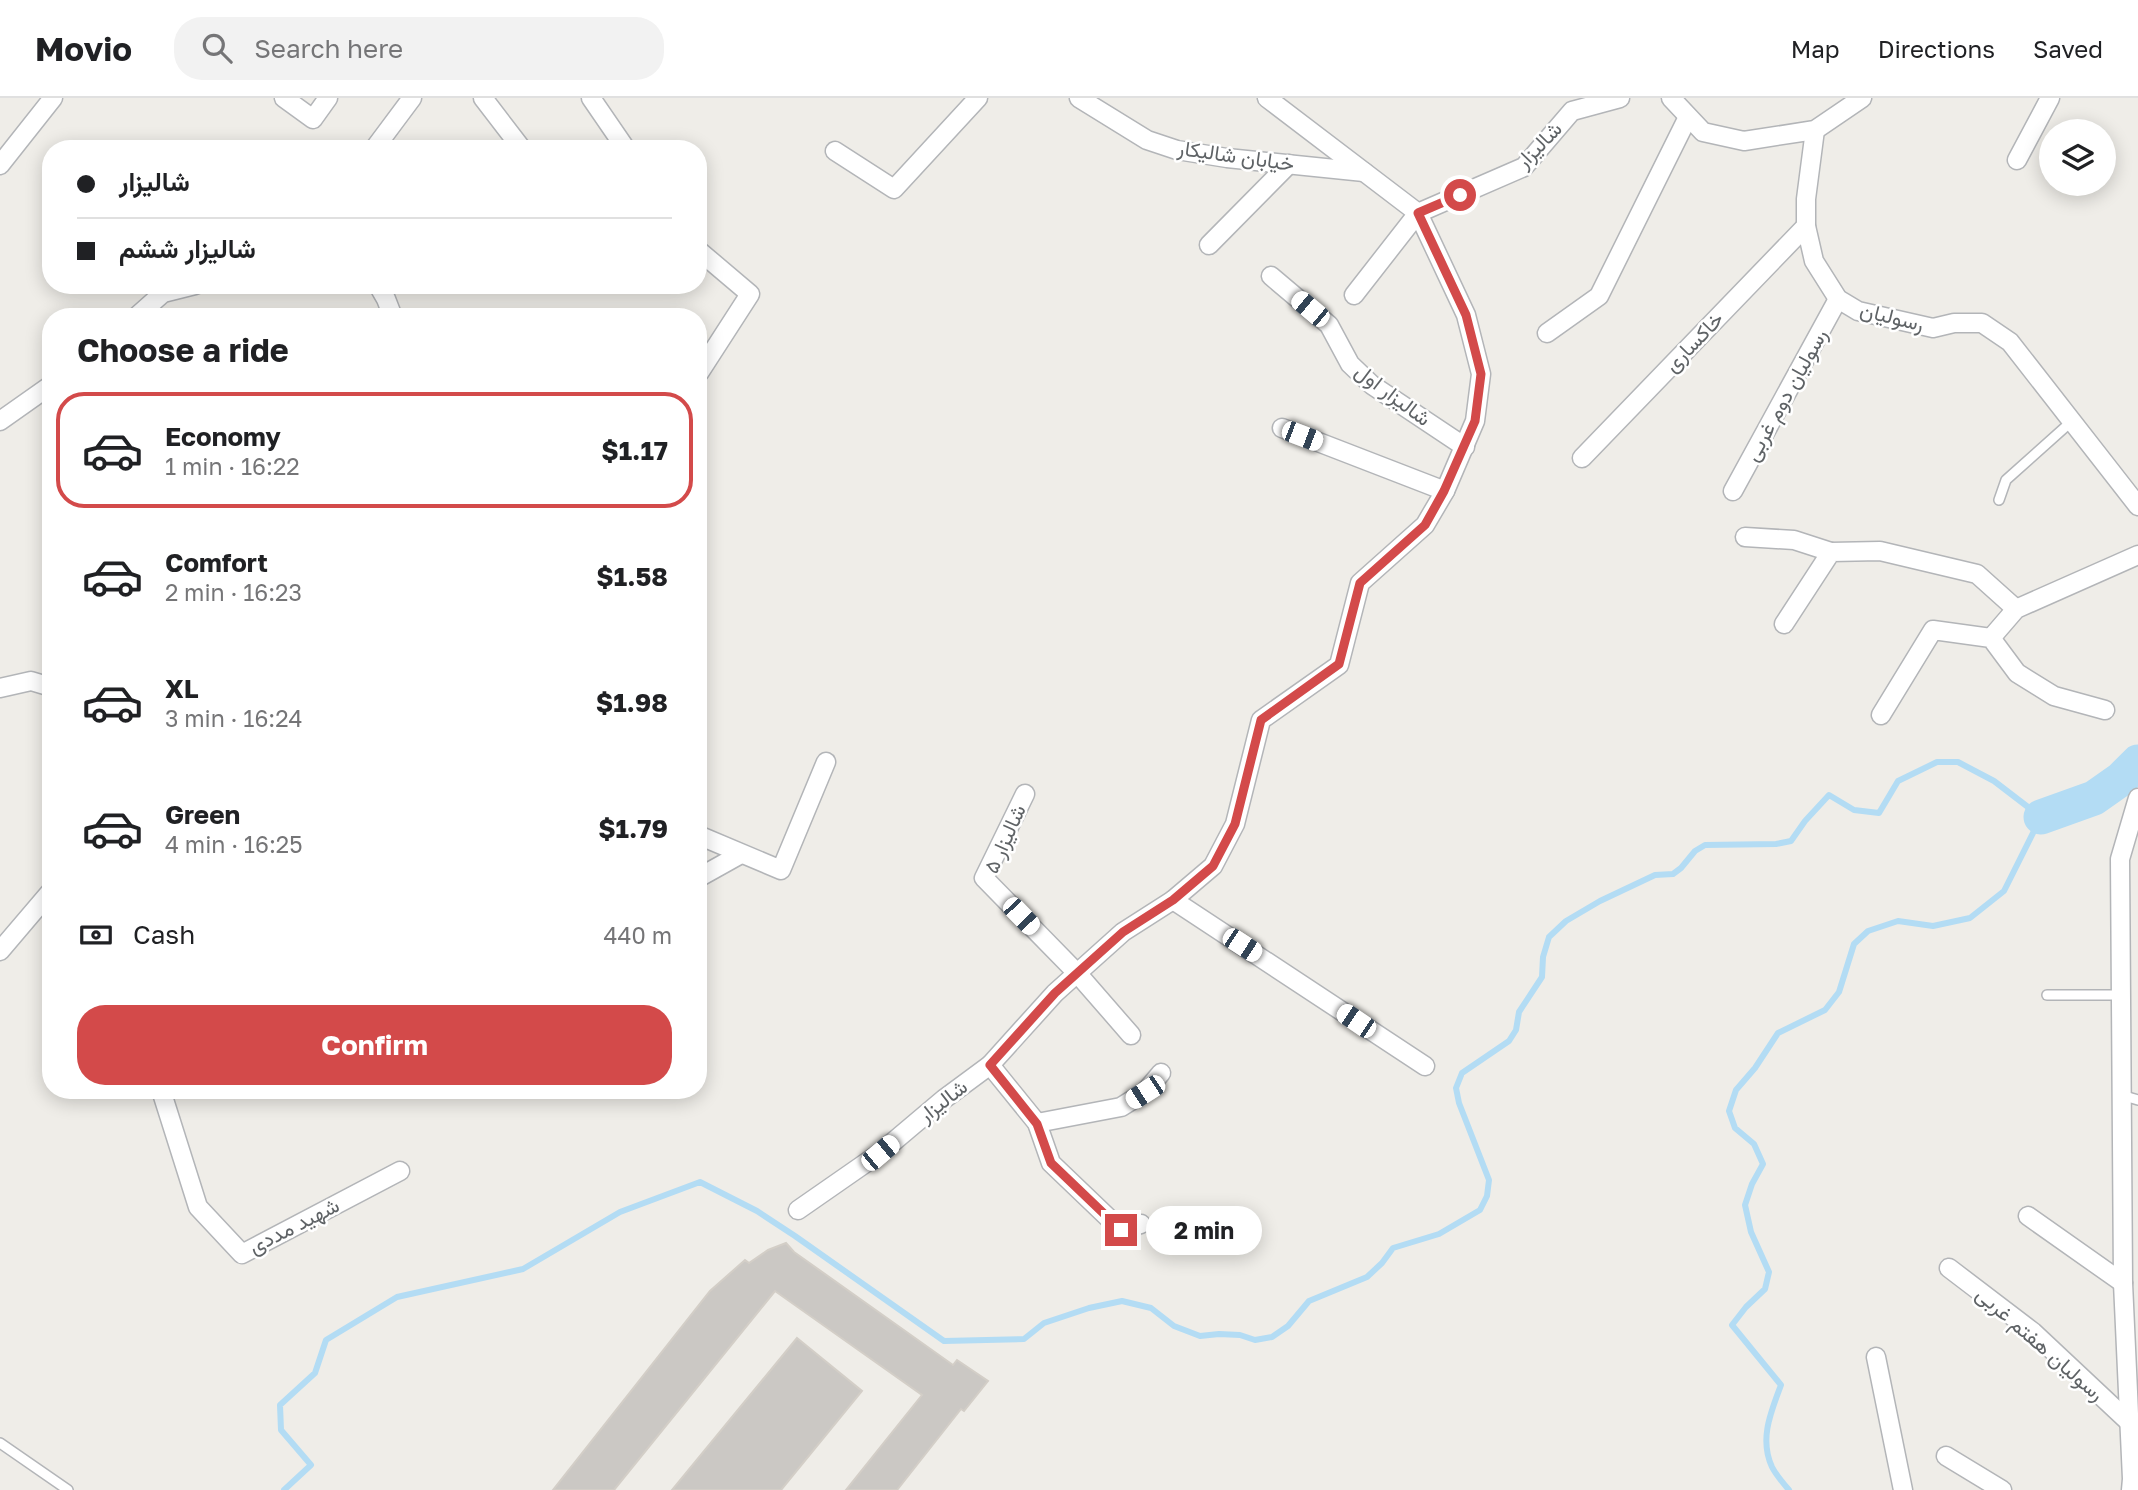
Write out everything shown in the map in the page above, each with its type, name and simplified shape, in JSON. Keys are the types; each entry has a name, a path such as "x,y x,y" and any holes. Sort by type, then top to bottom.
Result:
{"street":[{"path":"0,165 53,98"},
{"path":"284,98 313,119 328,98"},
{"path":"381,140 412,98"},
{"path":"483,98 515,140"},
{"path":"591,98 620,140"},
{"path":"835,150 894,189 978,98"},
{"name":"خیابان شالیکار","path":"1079,98 1147,140 1177,150 1227,158 1364,172"},
{"path":"1267,98 1418,213 1354,295"},
{"name":"شالیزار","path":"798,1210 880,1153 944,1099 990,1065 1055,993 1077,973 1123,932 1173,900 1213,866 1235,824 1261,720 1339,664 1360,583 1425,525 1444,491 1475,421 1481,374 1466,315 1418,213 1524,167 1572,111 1620,98"},
{"path":"1671,98 1703,132 1744,141 1815,130 1862,98"},
{"path":"2017,160 2050,98"},
{"path":"1547,333 1599,296 1688,117"},
{"name":"رسولیان","path":"1815,130 1806,199 1806,226 1814,261 1838,299 1858,312 1933,328 1954,323 1982,323 2010,342 2138,506"},
{"path":"1209,245 1289,164"},
{"name":"خاکساری","path":"1582,458 1806,226"},
{"path":"707,258 750,294 707,361"},
{"name":"شالیزار اول","path":"1271,276 1329,325 1350,365 1371,385 1465,447"},
{"path":"146,308 162,294"},
{"name":"رسولیان دوم غربی","path":"1734,491 1838,299"},
{"path":"0,421 42,391"},
{"path":"1282,428 1444,491"},
{"path":"1745,537 1794,540 1831,552 1881,551 1978,574 2016,608"},
{"path":"1784,624 1831,552"},
{"path":"1991,638 2016,608 2138,555"},
{"path":"1881,715 1933,630 1991,638 2017,673 2054,696 2105,710"},
{"path":"0,688 31,681 42,684"},
{"path":"707,839 781,870 826,762"},
{"name":"شالیزار ۵","path":"1025,794 984,878 1077,973"},
{"path":"2134,1483 2129,1422 2132,1343 2123,1283 2130,1097 2121,995 2120,859 2138,798"},
{"path":"707,873 741,854"},
{"path":"1173,900 1424,1066"},
{"path":"0,951 42,902"},
{"path":"1077,973 1131,1035"},
{"path":"990,1065 1037,1124 1051,1163 1121,1230 1141,1224"},
{"path":"1037,1124 1121,1107 1145,1092 1161,1073"},
{"name":"شهید مددی","path":"164,1099 198,1207 242,1254 400,1171"},
{"path":"2028,1216 2123,1283"},
{"name":"رسولیان هفتم غربی","path":"1950,1268 2033,1332 2129,1422"},
{"path":"1876,1357 1903,1490"},
{"path":"1946,1456 2002,1490"}],"lane":[{"path":"1999,500 2006,480 2072,421"},
{"path":"2047,995 2121,995"},
{"path":"0,1443 68,1490"}],"building":[{"path":"786,1243 794,1252 953,1365 957,1360 988,1381 964,1411 961,1409 897,1490 846,1490 922,1395 775,1291 614,1490 553,1490 710,1291 745,1260 749,1263 768,1250"},
{"path":"797,1338 862,1391 781,1490 672,1490"}],"waterway":[{"path":"284,1490 311,1465 281,1430 280,1405 315,1373 326,1340 397,1297 523,1269 620,1212 700,1182 757,1211 944,1341 1024,1339 1044,1323 1089,1308 1122,1301 1151,1308 1174,1326 1200,1336 1240,1335 1255,1340 1272,1337 1288,1326 1309,1301 1367,1277 1393,1248 1439,1234 1480,1210 1487,1196 1489,1180 1459,1103 1456,1088 1462,1073 1509,1041 1516,1030 1519,1012 1542,977 1543,957 1549,937 1566,921 1600,901 1655,875 1673,874 1695,851 1705,845 1776,844 1791,841 1829,795 1854,810 1879,813 1898,781 1937,762 1958,762 1994,781 2041,817 2004,891 1970,918 1933,926 1898,921 1868,931 1854,944 1839,992 1825,1010 1778,1033 1755,1068 1736,1090 1729,1111 1735,1128 1754,1144 1763,1164 1745,1205 1751,1232 1769,1272 1765,1289 1732,1325 1781,1385 1766,1436 1772,1467 1789,1490"},
{"path":"2041,817 2094,798 2121,779 2138,762"}],"route":[{"path":"1121,1230 1051,1163 1037,1124 990,1065 1055,993 1123,932 1173,900 1213,866 1235,824 1261,720 1339,664 1360,583 1425,525 1444,491 1475,421 1481,374 1466,315 1418,213 1460,195"}]}
